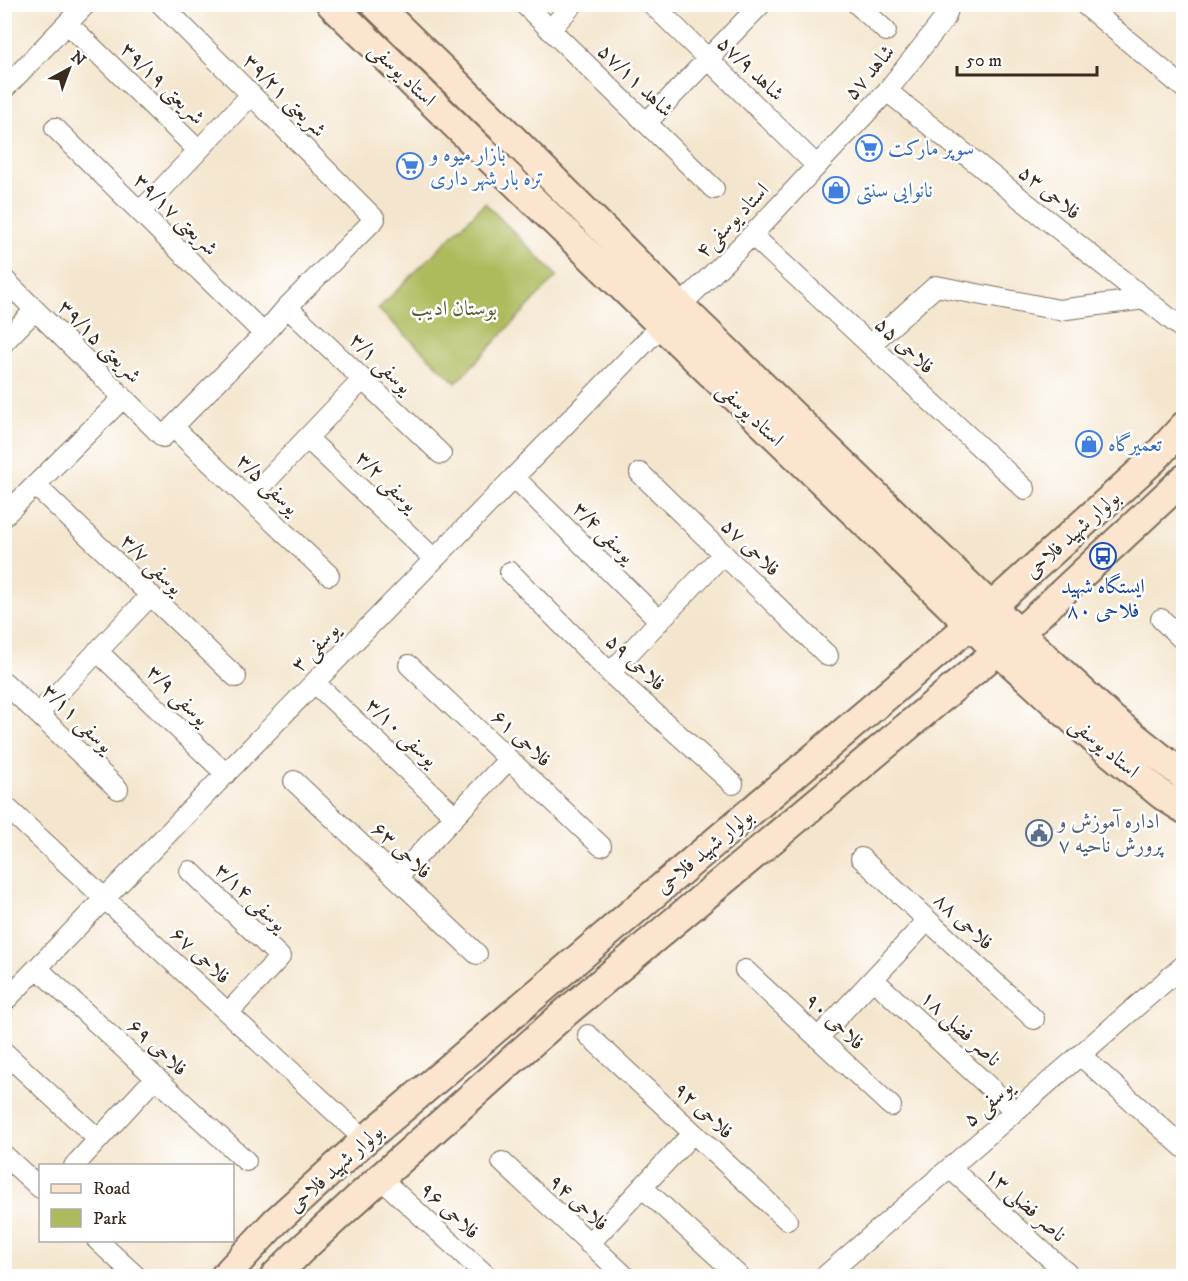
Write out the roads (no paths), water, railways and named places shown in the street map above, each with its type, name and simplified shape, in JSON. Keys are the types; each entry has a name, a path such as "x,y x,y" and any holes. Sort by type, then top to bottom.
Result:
{"main road":[{"name":"استاد یوسفی","path":"331,4 671,316 981,616 1019,633 1112,718 1184,776"},
{"name":"استاد یوسفی","path":"375,4 504,130 671,316"},
{"name":"بولوار شهید فلاحی","path":"225,1276 275,1222 365,1140 981,616 1153,459 1184,426"},
{"name":"بولوار شهید فلاحی","path":"275,1276 380,1178 565,1013 998,652 1184,479"},
{"name":"استاد یوسفی","path":"981,616 998,652 1095,740 1162,795 1184,809"}],"street":[{"path":"4,89 86,4"},
{"name":"شریعتی ۳۹/۲۱","path":"161,4 375,219 287,307"},
{"name":"شاهد ۵۷/۱۱","path":"524,4 714,189"},
{"path":"550,30 573,4"},
{"name":"شاهد ۵۷/۹","path":"652,4 817,166"},
{"path":"646,123 761,4"},
{"path":"857,4 886,31"},
{"name":"شاهد ۵۷","path":"817,166 887,91 945,18 950,4"},
{"path":"1084,4 1184,88"},
{"name":"شریعتی ۳۹/۱۹","path":"68,24 198,150"},
{"name":"فلاحی ۵۳","path":"887,91 1184,330"},
{"path":"140,212 251,95"},
{"name":"شریعتی ۳۹/۱۷","path":"55,128 264,334"},
{"name":"استاد یوسفی۴","path":"671,316 817,166"},
{"name":"فلاحی ۵۵","path":"752,235 1025,489"},
{"name":"شریعتی ۳۹/۱۵","path":"4,279 123,398 168,432"},
{"path":"870,345 936,286 1059,310 1144,298"},
{"path":"168,432 264,334 287,307"},
{"name":"یوسفی ۳/۱","path":"287,307 441,454"},
{"path":"4,342 35,310"},
{"name":"یوسفی ۳","path":"4,1002 671,316"},
{"path":"249,499 363,379"},
{"path":"4,516 123,398"},
{"name":"یوسفی ۳/۵","path":"168,432 249,499 329,575"},
{"name":"یوسفی ۳/۲","path":"306,438 434,559"},
{"name":"فلاحی ۵۷","path":"640,473 828,656"},
{"name":"یوسفی ۳/۴","path":"514,477 660,621"},
{"name":"یوسفی ۳/۷","path":"35,485 236,677"},
{"path":"610,673 723,554"},
{"name":"فلاحی ۵۹","path":"510,572 610,673 733,783"},
{"path":"38,714 151,595"},
{"path":"1161,619 1184,641"},
{"name":"یوسفی ۳/۹","path":"97,651 226,774"},
{"name":"فلاحی ۶۱","path":"410,665 602,846"},
{"name":"یوسفی ۳/۱۱","path":"4,682 118,789"},
{"name":"یوسفی ۳/۱۰","path":"315,683 455,816"},
{"path":"397,878 509,759"},
{"name":"فلاحی ۶۳","path":"294,781 477,954"},
{"name":"فلاحی ۶۷","path":"4,805 365,1140"},
{"name":"فلاحی ۸۸","path":"861,858 1034,1019"},
{"name":"یوسفی ۳/۱۴","path":"190,871 280,957 228,1013"},
{"path":"818,1038 928,920"},
{"name":"یوسفی ۵","path":"827,1276 1184,965"},
{"name":"فلاحی ۶۹","path":"37,968 246,1161"},
{"name":"فلاحی ۹۰","path":"745,970 891,1106"},
{"name":"ناصر فضلی ۱۸","path":"873,979 1015,1111"},
{"name":"فلاحی ۹۲","path":"588,1035 787,1220"},
{"path":"4,1052 98,1139"},
{"path":"1080,1055 1184,1148"},
{"path":"76,1164 156,1078"},
{"path":"589,1244 693,1133"},
{"path":"4,1155 39,1187"},
{"name":"فلاحی ۹۴","path":"502,1162 625,1276"},
{"name":"ناصر فضلی ۱۳","path":"950,1168 1070,1276"},
{"name":"فلاحی ۹۶","path":"380,1178 487,1276"},
{"path":"642,1187 739,1276"},
{"path":"99,1242 136,1276"}],"place":[{"name":"سوپر مارکت","path":"869,148"},
{"name":"بازار میوه و تره بار شهر داری","path":"410,166"},
{"name":"نانوایی سنتی","path":"836,190"},
{"name":"تعمیرگاه","path":"1089,444"},
{"name":"ایستگاه شهید فلاحی ۸۰","path":"1103,556"},
{"name":"اداره آموزش و پرورش ناحیه ۷","path":"1039,833"}],"park label":[{"name":"بوستان ادیب","path":"454,308"}]}
